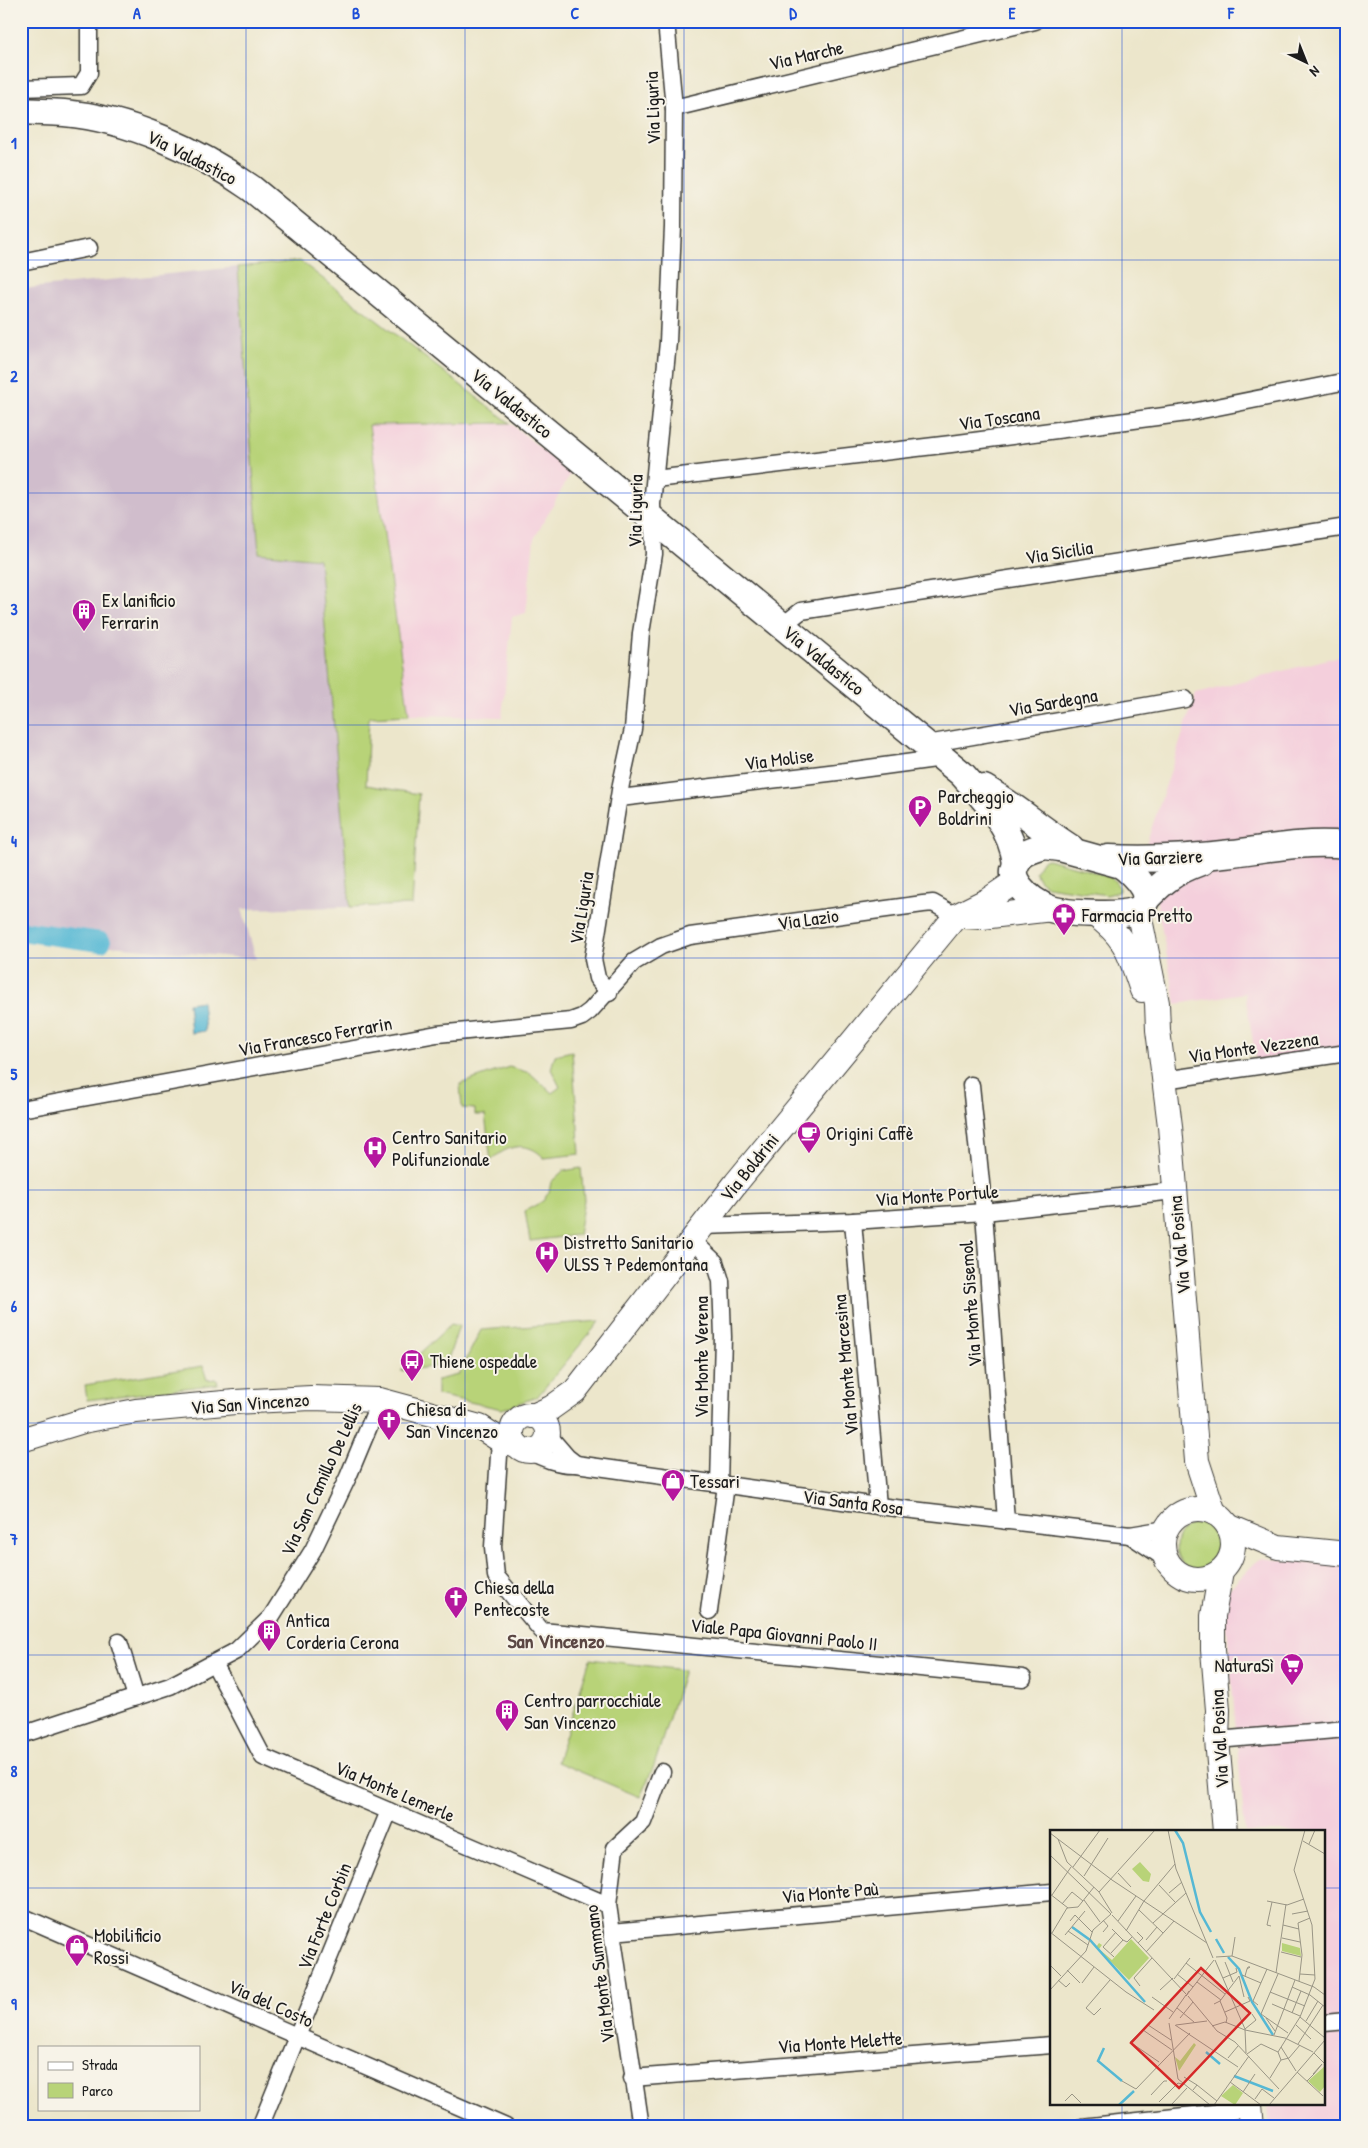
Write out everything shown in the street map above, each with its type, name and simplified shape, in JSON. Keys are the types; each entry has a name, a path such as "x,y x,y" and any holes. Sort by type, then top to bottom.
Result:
{"main road":[{"name":"Via Valdastico","path":"21,112 80,116 137,130 168,141 229,172 944,758 1009,803 1045,831 1090,856"},
{"name":"Via Valdastico","path":"944,758 995,811 1010,840 1016,872"},
{"name":"Via Garziere","path":"1090,856 1158,860 1220,855 1318,842 1347,832"},
{"name":"Via Garziere","path":"1318,842 1347,845"},
{"path":"1045,846 1090,856 1121,865 1130,871 1144,889 1142,904 1126,912 1094,914 1052,909 1036,902 1025,893 1016,872 1020,856 1028,850 1045,846"},
{"name":"Via Garziere","path":"1142,904 1168,877 1182,869 1220,855"}],"street":[{"path":"21,88 81,86 89,73 89,21"},
{"name":"Via Liguria","path":"608,993 598,978 593,959 633,729 641,633 654,554 652,504 668,342 673,227 674,108 666,21"},
{"name":"Via Marche","path":"674,108 1035,21"},
{"path":"21,262 89,248"},
{"name":"Via Toscana","path":"655,479 951,444 1187,413 1347,381"},
{"name":"Via Sicilia","path":"782,626 801,612 1347,527"},
{"name":"Via Sardegna","path":"944,758 1185,699"},
{"name":"Via Molise","path":"620,798 944,758"},
{"path":"956,916 988,900 1016,872"},
{"name":"Via Lazio","path":"608,993 634,962 661,946 690,936 933,904 956,916"},
{"name":"Via Val Posina","path":"1142,904 1157,1003 1197,1461 1233,1545 1224,1568 1212,1616 1218,1710 1217,1740 1226,1830"},
{"path":"956,916 982,916 1052,909"},
{"name":"Via Val Posina","path":"1094,914 1111,926 1128,948 1147,1007 1158,1030"},
{"name":"Via Boldrini","path":"526,1418 551,1408 575,1391 697,1233 864,1025 956,916"},
{"name":"Via Francesco Ferrarin","path":"21,1110 437,1034 571,1021 582,1017 590,1011 608,993"},
{"name":"Via Monte Vezzena","path":"1164,1080 1347,1053"},
{"name":"Via Monte Sisemol","path":"971,1085 984,1212 1006,1521"},
{"name":"Via Monte Portule","path":"697,1233 984,1212 1174,1191"},
{"name":"Via Monte Marcesina","path":"853,1221 878,1506"},
{"name":"Via Monte Verena","path":"697,1233 715,1262 720,1281 723,1337 723,1485"},
{"name":"Via San Vincenzo","path":"21,1440 83,1422 136,1411 235,1402 311,1398 380,1400 480,1427 515,1445"},
{"name":"Via San Camillo De Lellis","path":"21,1735 170,1686 236,1651 271,1617 313,1550 348,1476 380,1400"},
{"path":"548,1435 543,1446 538,1449 515,1445 512,1435 515,1424 526,1418 543,1420 548,1435 567,1457 576,1464"},
{"name":"Via San Vincenzo","path":"480,1427 526,1418"},
{"name":"Via Santa Rosa","path":"515,1445 550,1461 566,1464 878,1506 1130,1535 1166,1528"},
{"name":"Viale Papa Giovanni Paolo II","path":"515,1445 494,1547 496,1576 542,1631 1022,1678"},
{"name":"Via Val Posina","path":"1186,1511 1197,1461"},
{"path":"709,1611 723,1485"},
{"path":"1212,1616 1185,1578 1171,1567 1166,1559 1163,1539 1166,1528 1178,1515 1186,1511 1196,1509 1278,1547 1347,1554"},
{"name":"Via Santa Rosa","path":"1130,1535 1166,1559"},
{"path":"1185,1578 1204,1579 1224,1568 1278,1547"},
{"path":"119,1642 136,1697"},
{"name":"Via Monte Lemerle","path":"214,1663 263,1756 608,1905"},
{"path":"1217,1740 1347,1729"},
{"name":"Via Monte Summano","path":"640,2127 608,1905 615,1848 643,1822 662,1772"},
{"name":"Via Forte Corbin","path":"260,2127 389,1811"},
{"name":"Via Monte Paù","path":"612,1932 1050,1892"},
{"name":"Via del Costo","path":"21,1916 506,2127"},
{"path":"1326,2023 1347,2021"},
{"name":"Via Monte Melette","path":"632,2078 1050,2045"},
{"path":"1082,2127 1251,2113"}],"shaded area":[{"path":"238,267 259,552 319,559 350,907 242,909 256,959 21,938 21,289"},
{"path":"510,423 571,473 534,539 526,613 512,617 502,717 409,715 369,424"},
{"path":"1347,654 1347,1047 1256,1060 1245,993 1176,1004 1146,845 1196,694"},
{"path":"1260,1558 1347,1566 1347,2127 1270,2127 1268,2106 1326,2106 1326,1830 1245,1830 1224,1594"}],"green space":[{"path":"300,261 510,423 369,425 409,715 369,717 366,785 419,794 412,905 350,907 319,559 259,553 238,267"},
{"path":"1048,859 1108,876 1120,888 1118,892 1107,895 1047,886 1039,880 1035,872 1043,860"},
{"path":"572,1051 580,1154 544,1158 538,1152 531,1149 517,1147 503,1151 491,1161 485,1115 475,1115 475,1109 462,1108 460,1084 509,1067 530,1073 552,1093 560,1087 551,1069 555,1055"},
{"path":"581,1168 584,1200 578,1235 530,1241 525,1211 543,1201 549,1192 551,1182 563,1171"},
{"path":"600,1321 537,1397 502,1409 437,1395 437,1380 458,1375 481,1330"},
{"path":"451,1324 459,1326 446,1365 401,1371"},
{"path":"203,1366 207,1380 217,1379 218,1384 87,1400 85,1385"},
{"path":"1201,1522 1215,1526 1222,1533 1226,1547 1222,1561 1215,1568 1201,1572 1187,1568 1180,1561 1176,1547 1180,1533 1187,1526"},
{"path":"590,1659 684,1670 654,1766 640,1797 557,1762"}],"water":[{"path":"202,1001 205,1031 191,1033 188,1003"}],"waterway":[{"path":"21,931 101,942"}],"place":[{"name":"Ex lanificio Ferrarin","path":"84,632"},
{"name":"Parcheggio Boldrini","path":"920,828"},
{"name":"Farmacia Pretto","path":"1064,936"},
{"name":"Origini Caffè","path":"809,1154"},
{"name":"Centro Sanitario Polifunzionale","path":"375,1169"},
{"name":"Distretto Sanitario ULSS 7 Pedemontana","path":"547,1274"},
{"name":"Thiene ospedale","path":"412,1382"},
{"name":"Chiesa di San Vincenzo","path":"389,1441"},
{"name":"Tessari","path":"673,1502"},
{"name":"Chiesa della Pentecoste","path":"456,1619"},
{"name":"Antica Corderia Cerona","path":"269,1652"},
{"name":"NaturaSì","path":"1292,1686"},
{"name":"Centro parrocchiale San Vincenzo","path":"507,1732"},
{"name":"Mobilificio Rossi","path":"77,1967"}],"district":[{"name":"San Vincenzo","path":"556,1641"}]}
